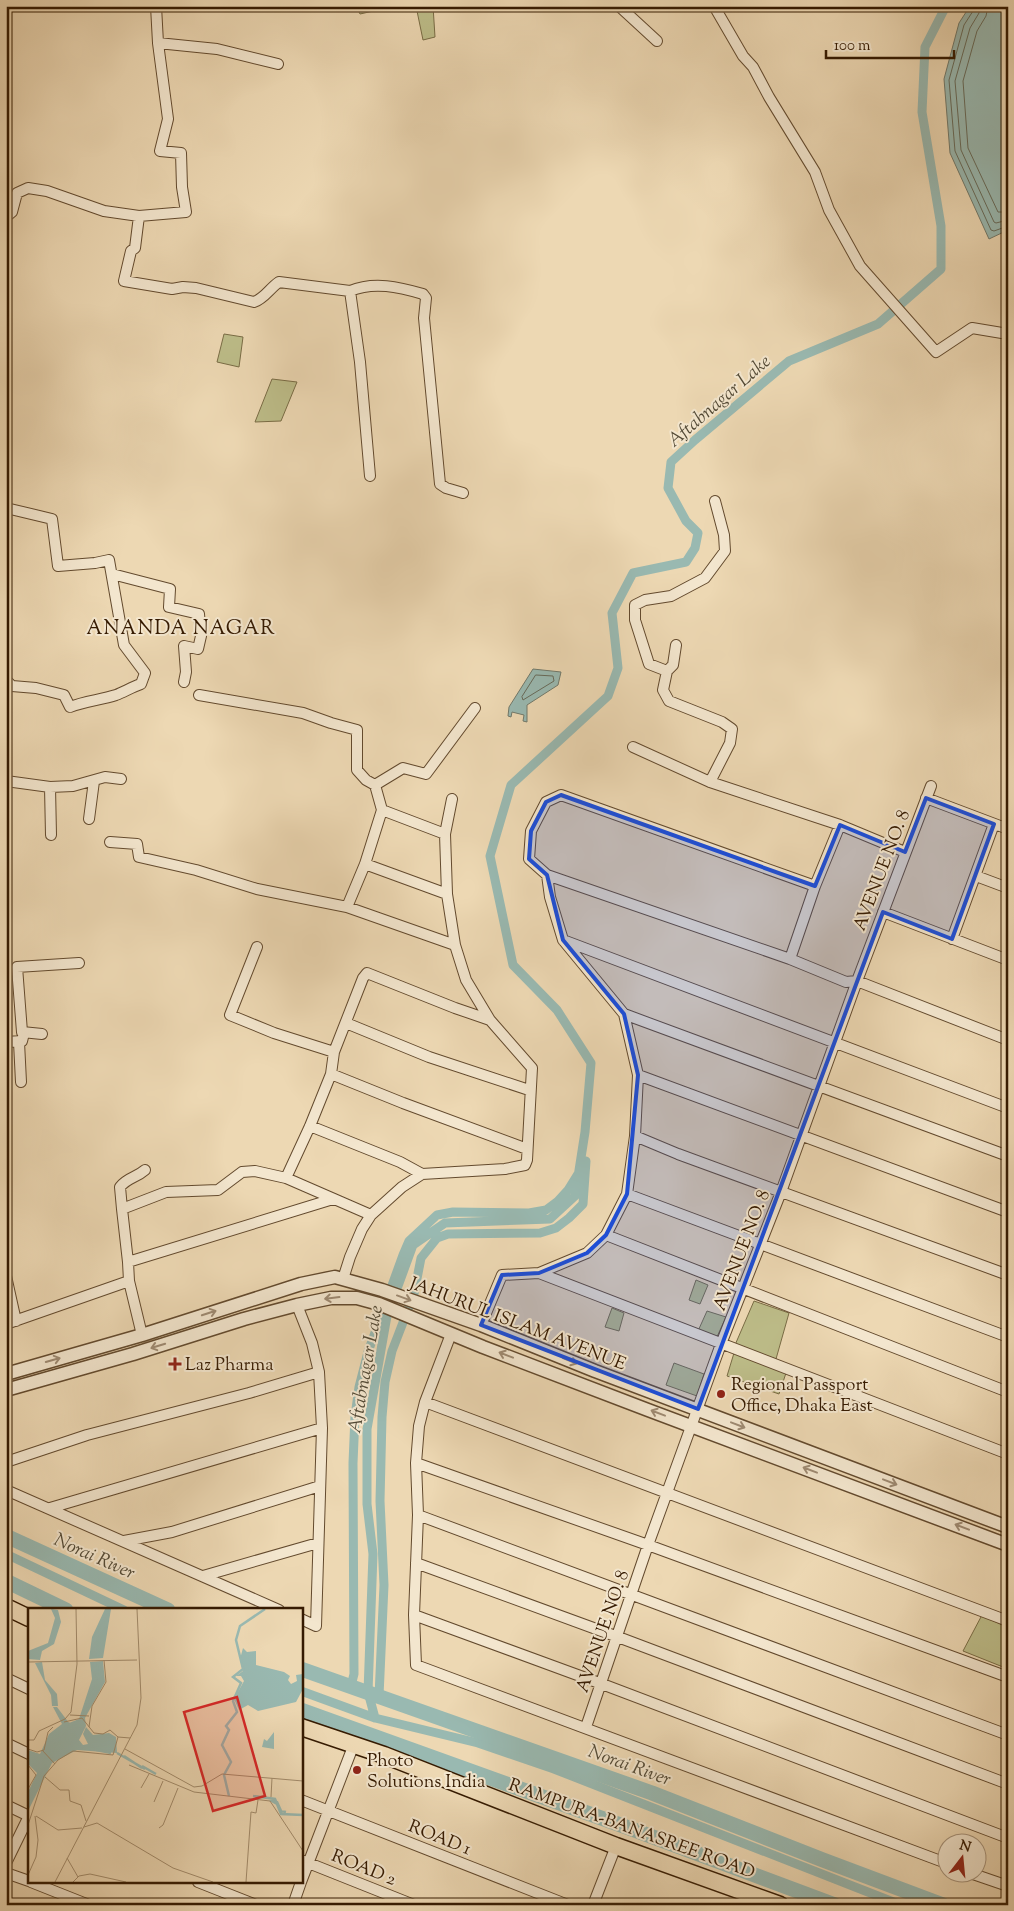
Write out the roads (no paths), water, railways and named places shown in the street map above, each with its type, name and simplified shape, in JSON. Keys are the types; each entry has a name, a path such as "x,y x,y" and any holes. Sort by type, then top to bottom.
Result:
{"main road":[{"path":"6,1607 28,1618"},
{"name":"RAMPURA-BANASREE ROAD","path":"302,1726 354,1744 616,1846 779,1905"}],"street":[{"path":"6,217 12,212 17,192 28,188 47,191 104,211 139,216 186,212 182,187 181,153 160,150 168,119 158,43 156,6"},
{"path":"619,6 657,41"},
{"path":"714,6 743,56 754,67 815,172 829,210 860,266 936,352 972,328 1008,334"},
{"path":"158,43 217,49 278,64"},
{"path":"139,216 134,248 124,282 172,289 183,287 196,288 254,302 259,301 279,282 350,290 363,285 381,285 403,288 424,294 426,298 424,318 440,484 446,488 463,493"},
{"path":"350,290 360,362 370,476"},
{"path":"667,672 649,664 635,620 636,605 645,600 671,596 705,578 725,551 724,535 715,501"},
{"path":"6,508 52,519 58,566 109,560 124,645 145,673 141,684 127,688 118,694 70,707 64,695 36,688 12,686 6,680"},
{"path":"112,574 170,589 169,607 199,614 201,636 198,649 184,646 186,672 184,682"},
{"path":"676,645 673,665 667,672 663,690 669,701 722,722 732,728 730,743 710,782"},
{"path":"199,695 303,714 357,730 357,770 366,780 375,785 382,810 365,864 348,907"},
{"path":"375,785 403,768 426,774 475,708"},
{"path":"632,747 710,782 840,825 905,852"},
{"path":"6,781 50,787 73,786 105,777 120,779"},
{"path":"89,819 94,781"},
{"name":"AVENUE NO. 8","path":"586,1727 648,1545 721,1344 744,1289 930,786"},
{"path":"50,787 50,835"},
{"path":"481,1325 502,1275 539,1273 587,1253 606,1235 627,1194 635,1136 638,1075 624,1014 562,940 550,897 547,875 529,859 531,831 546,802 561,795 815,886"},
{"path":"926,798 1008,829"},
{"path":"343,1279 362,1229 371,1215 402,1187 422,1174 518,1167 525,1165 527,1160 529,1090 532,1068 490,1020 466,980 455,944 447,894 446,834 452,799"},
{"path":"382,810 446,834"},
{"path":"952,939 994,824"},
{"path":"790,960 815,886 840,825"},
{"path":"110,842 137,844 139,857 196,870 257,889 348,907 455,944"},
{"path":"365,864 447,894"},
{"path":"524,864 547,875 790,960 846,982 857,981 1008,1040"},
{"path":"976,876 1008,888"},
{"path":"883,912 1008,960"},
{"path":"562,940 1008,1108"},
{"path":"257,947 230,1015 274,1033 334,1052"},
{"path":"21,1082 21,1037 17,967 79,963"},
{"path":"286,1178 310,1126 330,1074 334,1052 363,978 367,973 490,1020"},
{"path":"624,1014 1008,1156"},
{"path":"346,1023 429,1057 529,1090"},
{"path":"6,1042 21,1037 42,1034"},
{"path":"330,1074 527,1149"},
{"path":"638,1075 1008,1212"},
{"path":"310,1126 400,1162 422,1174"},
{"path":"635,1136 780,1192 1008,1275"},
{"path":"142,1334 129,1281 120,1187 126,1180 138,1176 145,1170"},
{"path":"122,1209 166,1192 218,1190 242,1172 254,1171 286,1178 371,1215"},
{"path":"627,1194 1008,1337"},
{"path":"128,1262 333,1198"},
{"path":"606,1235 1008,1392"},
{"path":"539,1273 1008,1454"},
{"path":"6,1276 11,1323 129,1281"},
{"name":"JAHURUL ISLAM AVENUE","path":"6,1374 301,1284 325,1278 343,1279 382,1290 481,1325 595,1371 1008,1527"},
{"name":"JAHURUL ISLAM AVENUE","path":"6,1390 297,1305 338,1297 357,1298 379,1304 451,1334 692,1426 1008,1544"},
{"path":"297,1305 312,1343 318,1372 322,1428 316,1626 302,1619"},
{"path":"451,1334 425,1402 418,1426 416,1463 418,1515 414,1615 416,1665 936,1859"},
{"path":"6,1462 88,1435 249,1393 318,1372"},
{"path":"425,1402 1008,1621"},
{"path":"50,1508 322,1428"},
{"path":"416,1463 648,1545 1008,1677"},
{"path":"124,1541 172,1532 320,1486"},
{"path":"6,1490 275,1608"},
{"path":"418,1515 1008,1735"},
{"path":"203,1576 318,1543"},
{"path":"416,1563 1008,1784"},
{"path":"414,1615 1008,1838"},
{"path":"6,1678 28,1689"},
{"path":"6,1742 28,1753"},
{"path":"302,1877 305,1861 329,1811 354,1744"},
{"name":"ROAD 1","path":"302,1800 568,1905"},
{"path":"6,1805 28,1816"},
{"path":"6,1862 28,1818"},
{"path":"593,1905 616,1846"},
{"name":"ROAD 2","path":"305,1861 414,1905"},
{"path":"6,1872 28,1881"},
{"path":"986,1878 1008,1886"},
{"path":"35,1884 89,1905"},
{"path":"203,1884 256,1905"},
{"path":"293,1905 300,1884"}],"water":[{"path":"970,6 1008,6 1008,230 989,239 950,153 944,79 959,23"},
{"path":"533,669 561,672 558,685 527,705 527,722 523,721 524,715 512,712 511,717 508,716 509,707"}],"waterway":[{"name":"Aftabnagar Lake","path":"375,1718 368,1692 373,1554 367,1504 367,1429 387,1316 413,1245 445,1223 550,1219 575,1196 585,1132 591,1063 557,1010 513,965 490,856 511,785 608,696 618,668 612,613 633,573 686,562 695,548 698,533 686,521 668,488 671,462 789,361 878,324 941,269 941,226 922,112 925,47 946,6"},
{"name":"Aftabnagar Lake","path":"586,1161 583,1204 556,1228 540,1233 448,1234 437,1238 421,1258 414,1294 392,1351 385,1382 382,1417 380,1501 384,1585 379,1696 351,1686 354,1674 353,1463 355,1416 359,1387 368,1352 409,1241 437,1215 453,1212 529,1213 546,1210 568,1190 586,1161"},
{"name":"Norai River","path":"6,1536 164,1608"},
{"name":"Norai River","path":"6,1554 120,1608"},
{"name":"Norai River","path":"6,1581 62,1608"},
{"name":"Norai River","path":"302,1669 652,1793 943,1905"},
{"name":"Norai River","path":"302,1691 375,1718 478,1743 554,1769 901,1905"},
{"name":"Norai River","path":"302,1710 629,1828 835,1905"}],"place":[{"name":"Laz Pharma","path":"175,1364"},
{"name":"Regional Passport Office, Dhaka East","path":"721,1394"},
{"name":"Photo Solutions India","path":"357,1770"}],"district":[{"name":"ANANDA NAGAR","path":"181,627"}]}
